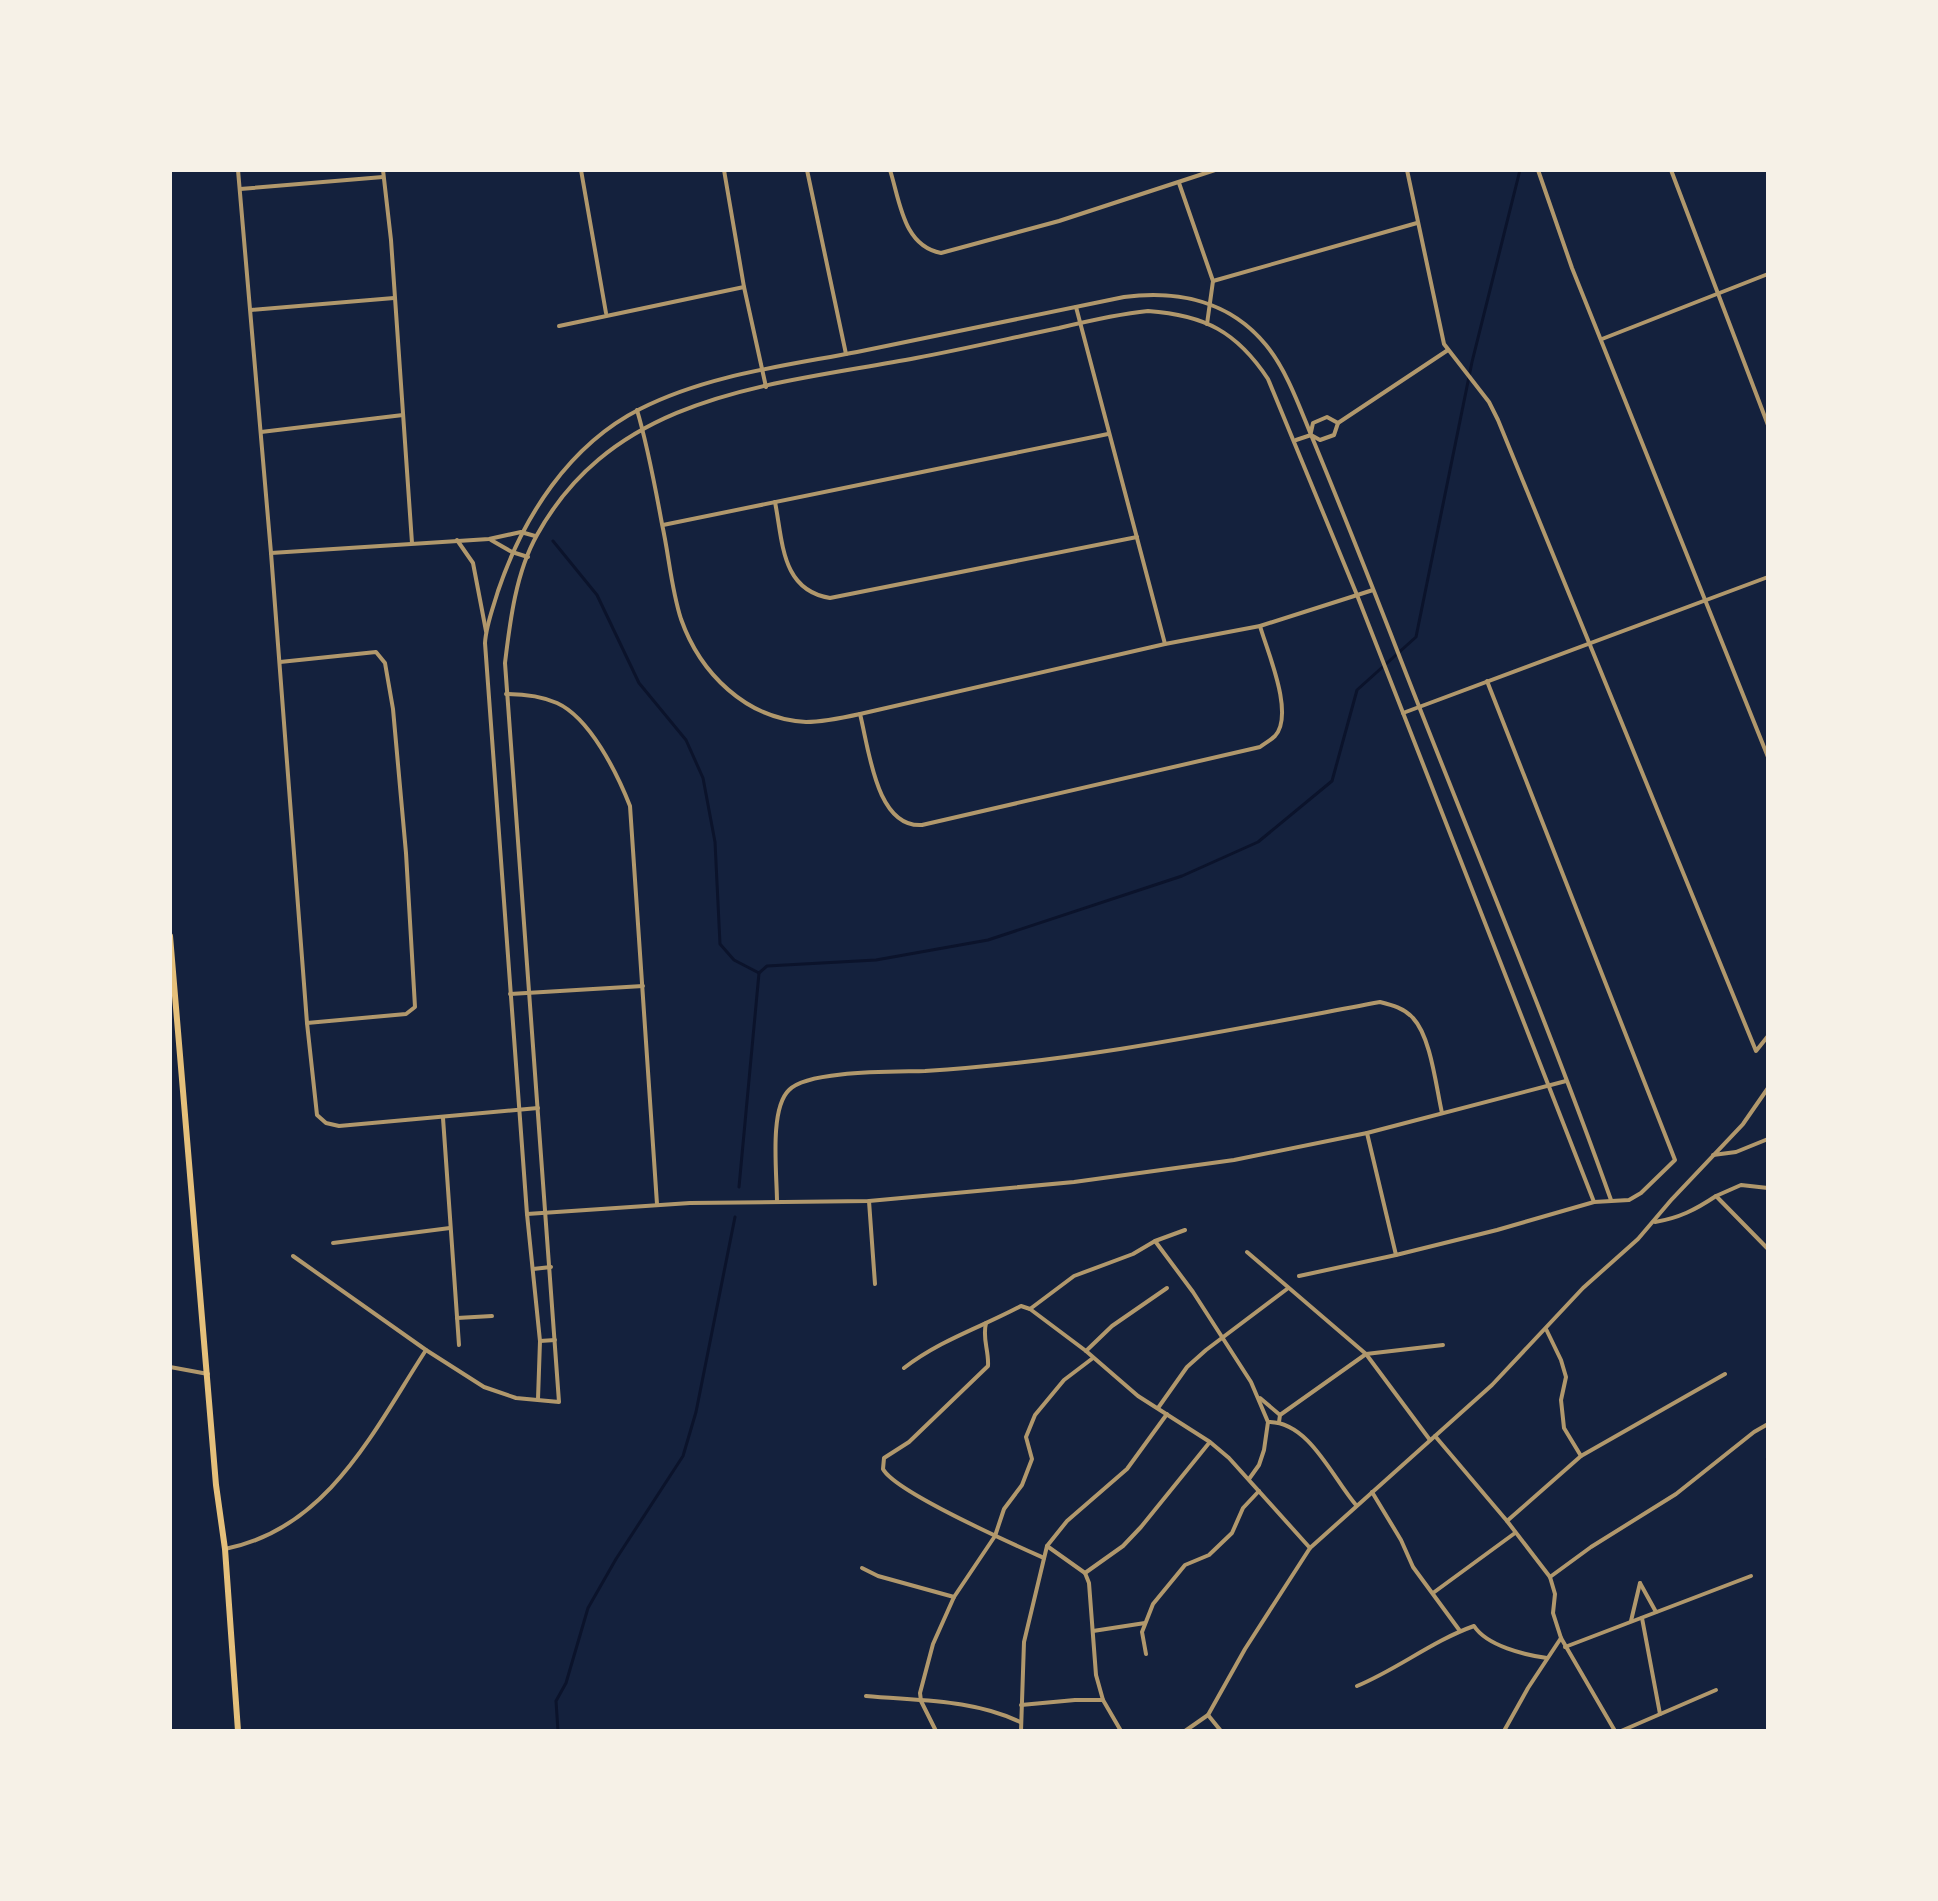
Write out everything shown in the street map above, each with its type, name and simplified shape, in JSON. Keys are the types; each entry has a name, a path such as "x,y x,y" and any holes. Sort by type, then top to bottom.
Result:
{"main road":[{"path":"170,936 216,1485 225,1549 238,1731"}],"street":[{"path":"238,170 317,1115 321,1120 339,1126 539,1108"},
{"path":"383,170 412,543"},
{"path":"581,170 606,314"},
{"path":"724,170 744,287 766,387"},
{"path":"807,170 846,354"},
{"path":"890,170 909,231 919,244 941,253 1059,221 1215,170"},
{"path":"1407,170 1442,336 1448,350 1489,402 1756,1051 1768,1036"},
{"path":"1538,170 1572,268 1768,757"},
{"path":"1671,170 1768,425"},
{"path":"240,189 383,177"},
{"path":"1179,183 1213,281 1207,324"},
{"path":"1213,281 1417,223"},
{"path":"1602,339 1768,274"},
{"path":"559,326 744,287"},
{"path":"486,632 521,532 565,469 594,440 637,410 687,388 763,369 1076,307 1148,294 1172,295 1211,303 1242,322 1267,346 1287,380 1373,590 1611,1200"},
{"path":"251,310 394,298"},
{"path":"1076,307 1165,644"},
{"path":"293,1256 484,1387 504,1395 559,1402 505,663 518,584 536,536 582,475 642,428 700,403 1148,311 1167,312 1231,335 1257,362 1268,379 1357,595 1594,1202"},
{"path":"1295,441 1311,435 1320,440 1334,435 1338,423 1448,350"},
{"path":"637,410 680,617 698,656 719,682 751,705 788,719 828,721 1165,644 1260,626 1373,590"},
{"path":"261,432 403,415"},
{"path":"1311,435 1313,423 1327,417 1338,423"},
{"path":"663,525 1108,434"},
{"path":"775,502 791,575 802,589 830,598 1137,537"},
{"path":"271,553 489,539 521,532 536,536"},
{"path":"489,539 528,557"},
{"path":"457,540 473,563 486,632 487,691 510,994 540,1341 538,1399"},
{"path":"1402,713 1768,577"},
{"path":"860,714 887,808 901,822 922,825 1260,747 1277,734 1283,716 1282,699 1260,626"},
{"path":"280,662 376,652 383,658 393,709 406,853 415,1007 406,1014 307,1023"},
{"path":"1299,1276 1497,1230 1594,1202 1629,1200 1641,1193 1675,1160 1487,681"},
{"path":"506,694 550,700 573,714 593,737 630,806 657,1204"},
{"path":"510,994 643,986"},
{"path":"777,1202 777,1112 785,1094 804,1081 826,1076 946,1070 1113,1050 1380,1002 1400,1007 1424,1033 1442,1114"},
{"path":"527,1214 657,1204 869,1201 1074,1182 1234,1160 1367,1133 1566,1081"},
{"path":"1185,1731 1208,1715 1310,1548 1492,1385 1583,1288 1638,1239 1743,1124 1768,1088"},
{"path":"443,1118 459,1345"},
{"path":"1367,1133 1396,1255"},
{"path":"1712,1155 1736,1152 1768,1139"},
{"path":"1653,1222 1674,1219 1694,1211 1716,1196 1741,1185 1768,1188"},
{"path":"1716,1196 1768,1249"},
{"path":"869,1201 875,1284"},
{"path":"333,1243 451,1227"},
{"path":"1030,1309 1074,1276 1185,1230"},
{"path":"1155,1241 1251,1382 1268,1422 1264,1450 1259,1465 1249,1479"},
{"path":"1247,1252 1366,1354 1433,1438 1507,1521 1550,1577 1555,1594 1553,1613 1561,1638 1615,1731"},
{"path":"532,1269 551,1267"},
{"path":"1176,1281 1182,1277"},
{"path":"1086,1351 1112,1326 1167,1288"},
{"path":"1158,1408 1187,1367 1288,1289"},
{"path":"904,1368 928,1350 986,1322 1021,1306 1030,1309 1086,1351 1138,1396 1210,1442 1249,1479 1310,1548"},
{"path":"457,1318 492,1316"},
{"path":"986,1322 983,1341 989,1350 988,1366 909,1442 884,1458 882,1464 890,1479 995,1536 1044,1558"},
{"path":"1546,1329 1566,1377 1561,1400 1564,1428 1581,1456"},
{"path":"540,1341 555,1340"},
{"path":"1279,1422 1280,1415 1366,1354 1443,1345"},
{"path":"225,1549 246,1545 284,1528 332,1488 356,1458 426,1350"},
{"path":"936,1731 921,1701 921,1682 926,1663 954,1597 995,1536 1004,1509 1022,1485 1032,1459 1026,1437 1035,1415 1064,1380 1094,1358"},
{"path":"170,1367 208,1374"},
{"path":"1507,1521 1581,1456 1725,1374"},
{"path":"1258,1397 1280,1415"},
{"path":"1021,1731 1024,1642 1047,1546 1067,1521 1127,1469 1167,1414"},
{"path":"1268,1422 1279,1422 1303,1435 1356,1505"},
{"path":"1550,1577 1591,1547 1676,1494 1768,1424"},
{"path":"1085,1573 1123,1546 1210,1442"},
{"path":"1146,1654 1141,1636 1153,1604 1189,1562 1217,1549 1232,1533 1243,1508 1259,1491"},
{"path":"1372,1492 1401,1540 1413,1567 1460,1631"},
{"path":"1433,1593 1515,1533"},
{"path":"1047,1546 1085,1573 1089,1583 1093,1656 1103,1700 1121,1731"},
{"path":"862,1568 878,1576 954,1597"},
{"path":"1565,1647 1751,1576"},
{"path":"1631,1621 1640,1583 1657,1612"},
{"path":"1642,1618 1660,1714"},
{"path":"1093,1631 1145,1623"},
{"path":"1357,1686 1388,1673 1404,1661 1474,1626 1478,1632 1502,1645 1547,1658"},
{"path":"1504,1731 1561,1638"},
{"path":"1621,1731 1716,1690"},
{"path":"866,1696 967,1704 1020,1722"},
{"path":"1021,1705 1103,1700"},
{"path":"1208,1715 1221,1731"}],"waterway":[{"path":"739,1187 759,973 767,966 876,960 988,940 1182,876 1258,842 1332,781 1357,690 1416,637 1472,362 1520,170"},
{"path":"553,541 597,595 639,683 686,740 703,778 715,842 720,944 734,960 759,973"},
{"path":"558,1731 556,1701 566,1683 588,1608 683,1456 696,1412 735,1217"}]}
